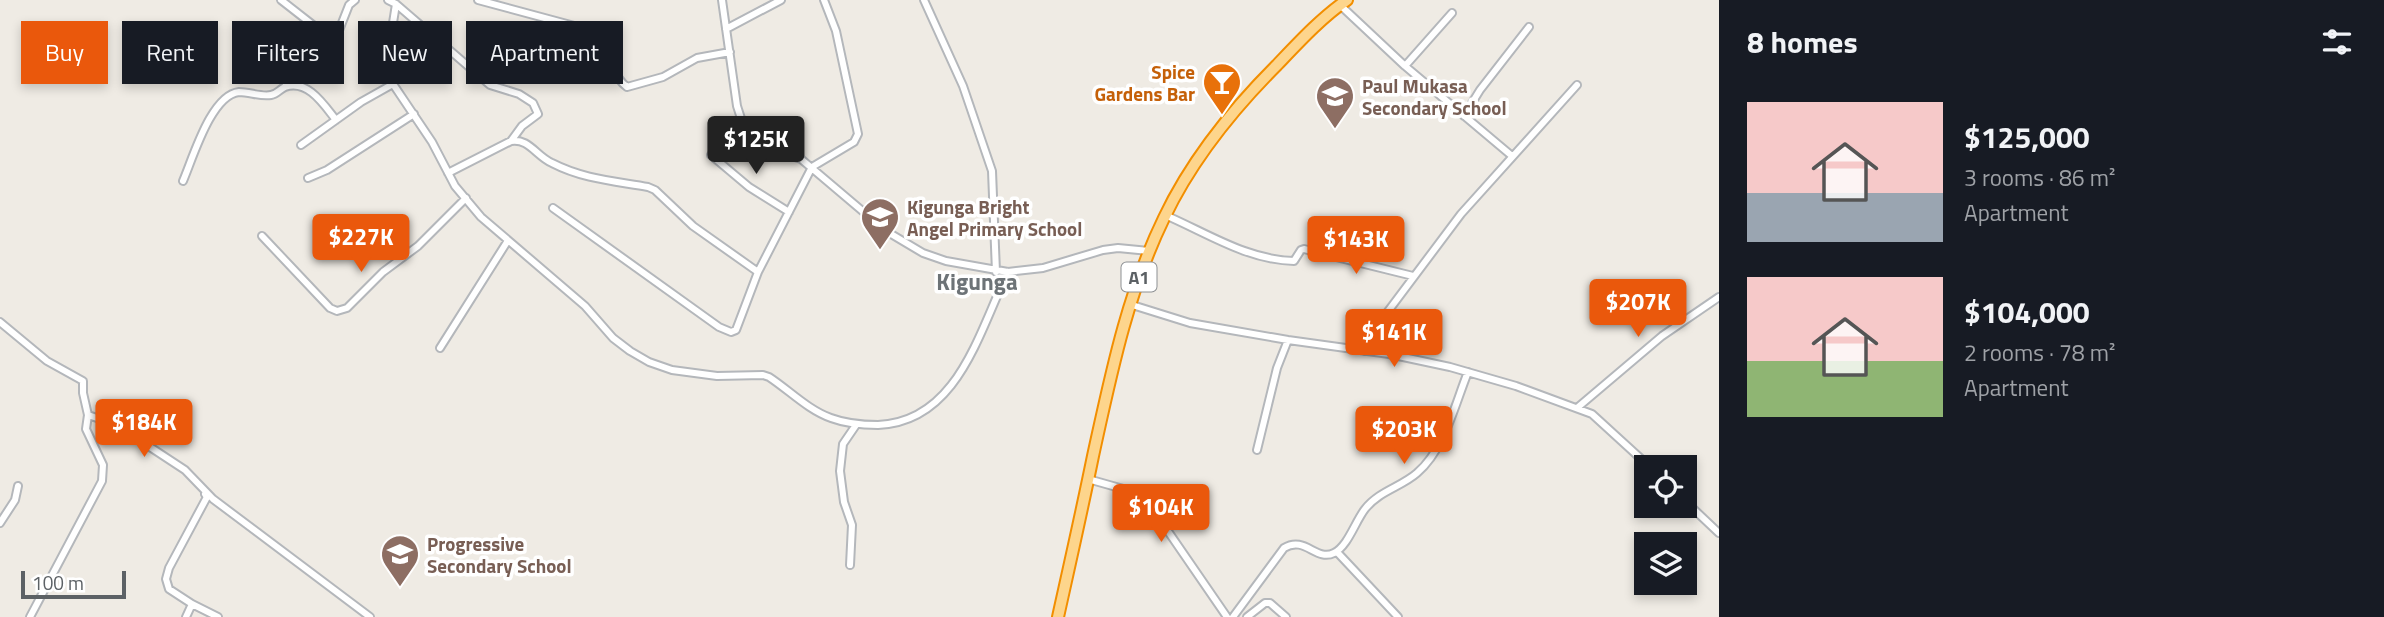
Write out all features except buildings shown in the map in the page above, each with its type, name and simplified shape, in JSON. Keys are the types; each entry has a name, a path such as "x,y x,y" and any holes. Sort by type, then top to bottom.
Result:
{"highway":[{"name":"A1","path":"1058,617 1116,351 1129,304 1165,215 1196,163 1224,124 1262,79 1343,3"}],"street":[{"path":"281,0 313,26 304,51 285,77 286,86"},
{"path":"343,21 349,5 355,0"},
{"path":"388,0 490,85 519,94 533,103 538,114 522,126 511,141"},
{"path":"478,0 604,34 612,42 612,62 618,80 627,87 663,77 697,58 730,52"},
{"path":"722,0 737,106 747,137 759,145 801,159 905,244 946,261 996,272 1043,268 1103,250 1118,248 1149,251"},
{"path":"726,29 781,0"},
{"path":"553,208 719,327 731,332 736,330 758,272 812,167 854,142 858,134 836,31 824,0"},
{"path":"924,0 964,86 992,171 996,272"},
{"path":"1343,3 1405,66 1512,156"},
{"path":"394,21 396,4"},
{"path":"1405,66 1452,13"},
{"path":"1464,116 1480,90 1529,27"},
{"path":"301,145 393,84 432,142 455,186 481,217 584,306 613,338 649,362 672,370 697,374 769,377 829,418 856,425 902,422 927,410 941,397 970,358 1008,272"},
{"path":"1364,351 1370,334 1461,214 1577,85"},
{"path":"183,181 208,121 227,96 239,92 273,95 286,86 304,87 320,99 336,120"},
{"path":"309,178 327,170 414,114"},
{"path":"448,173 520,139 549,162 583,177 655,190 693,226 758,272"},
{"path":"711,155 749,187 789,212"},
{"path":"262,236 330,308 337,311 347,309 383,272 418,246 466,198"},
{"path":"1165,215 1242,251 1270,260 1294,261 1304,249 1413,276"},
{"path":"440,348 507,242"},
{"path":"1577,408 1662,337 1719,297"},
{"path":"1129,304 1190,323 1389,354 1516,386 1601,419 1638,455"},
{"path":"0,322 47,361 83,382 88,415 86,429 103,465 102,481 30,617"},
{"path":"1257,450 1277,368 1288,340"},
{"path":"1233,617 1284,548 1292,543 1322,554 1337,552 1364,510 1373,501 1418,472 1442,437 1468,372"},
{"path":"88,415 115,424 152,448 185,470 204,492 207,497 169,568 166,579 169,589 191,604 218,617"},
{"path":"850,565 852,525 844,502 840,471 844,444 856,425"},
{"path":"1088,479 1134,492 1145,501 1227,617"},
{"path":"0,523 15,500 18,486"},
{"path":"204,492 370,617"},
{"path":"1697,512 1719,533"},
{"path":"1337,552 1398,617"},
{"path":"1247,617 1265,603 1270,603 1286,617"},
{"path":"186,617 191,604"}],"place":[{"name":"Spice Gardens Bar","path":"1222,116"},
{"name":"Paul Mukasa Secondary School","path":"1335,130"},
{"name":"Kigunga Bright Angel Primary School","path":"880,251"},
{"name":"Progressive Secondary School","path":"400,588"}],"district":[{"name":"Kigunga","path":"977,281"}]}
